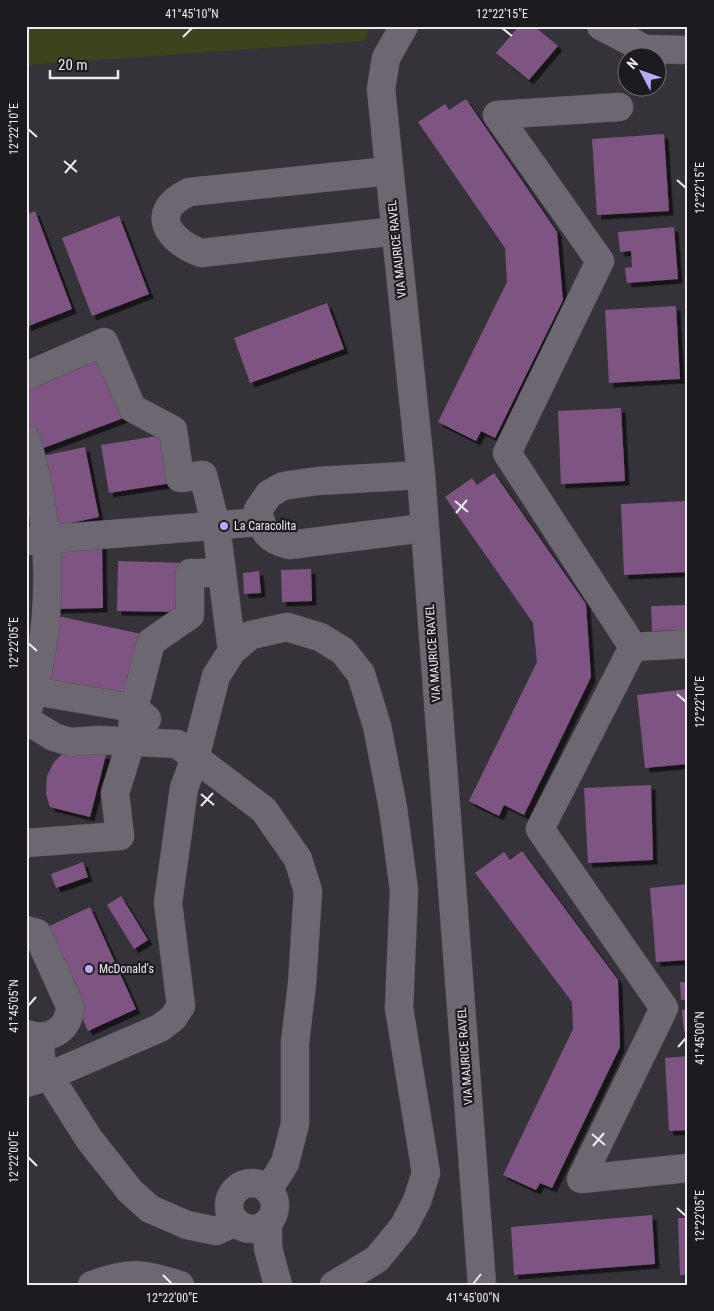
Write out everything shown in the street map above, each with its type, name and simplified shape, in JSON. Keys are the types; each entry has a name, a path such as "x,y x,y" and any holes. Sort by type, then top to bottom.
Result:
{"street":[{"name":"VIA MAURICE RAVEL","path":"404,26 392,46 382,74 381,90 421,475 482,1285"},
{"path":"601,26 645,49 688,50"},
{"path":"619,107 497,115 600,261 507,453 633,646"},
{"path":"389,171 188,192 174,199 166,214 166,227 175,239 188,248 201,253 396,231"},
{"path":"26,376 104,342 132,408 173,430 180,478 203,476 216,526 232,651"},
{"path":"26,438 34,463 37,540 48,605 29,709"},
{"path":"421,475 318,481 283,486 269,494 258,510 260,522 266,535 274,542 289,545 424,528"},
{"path":"37,540 260,522"},
{"path":"26,844 120,836 115,793 131,742 134,708 151,642 190,615 190,573 222,573"},
{"path":"38,1079 160,1028 173,1018 181,1006 168,903 184,788 186,751 204,716 216,676 232,651 251,635 287,627 320,637 343,651 361,674 377,726 392,808 404,890 399,1008 426,1172 417,1201 404,1226 376,1259 334,1285"},
{"path":"633,646 688,644"},
{"path":"633,646 540,829 664,1008 581,1179 688,1168"},
{"path":"29,709 134,708 186,751 264,810 298,859 308,891 302,984 294,1042 295,1124 285,1163 268,1190"},
{"path":"29,709 54,736 70,742 99,740 131,742 186,751"},
{"path":"26,930 37,933 70,1006 70,1016 54,1035 33,1036 41,1060 38,1079 130,1191 150,1209 187,1225 216,1231 236,1222"},
{"path":"254,1184 268,1190 275,1203 272,1216 268,1222 262,1226 248,1229 236,1222 231,1216 230,1200 239,1187 254,1184"},
{"path":"268,1222 268,1248 278,1285"},
{"path":"92,1285 120,1274 153,1276 180,1285"}],"green space":[{"path":"26,26 369,26 369,28 365,41 26,65"}],"building":[{"path":"519,26 534,26 558,46 529,80 496,53"},
{"path":"466,99 557,232 563,300 495,438 481,431 476,441 438,422 507,282 505,248 418,122 445,104 449,110"},
{"path":"664,134 669,211 597,215 592,139"},
{"path":"35,211 72,309 26,327 26,215"},
{"path":"119,216 149,294 92,316 62,238"},
{"path":"674,227 678,279 627,283 625,268 632,267 631,251 620,252 618,232"},
{"path":"327,303 344,349 250,383 234,338"},
{"path":"676,306 680,379 609,383 605,310"},
{"path":"104,349 129,416 38,450 26,420 26,379"},
{"path":"621,408 625,481 561,484 558,411"},
{"path":"170,434 178,482 109,493 101,445"},
{"path":"85,447 99,517 52,527 38,457"},
{"path":"494,473 586,604 591,677 524,815 504,805 499,816 469,801 537,662 533,623 445,497 472,478 477,485"},
{"path":"687,501 688,572 624,575 621,504"},
{"path":"102,541 103,608 55,609 54,542"},
{"path":"118,561 187,563 186,612 117,611"},
{"path":"311,569 312,601 282,602 281,570"},
{"path":"259,571 261,593 244,594 243,573"},
{"path":"688,605 688,630 652,631 651,606"},
{"path":"53,615 146,635 131,706 37,686"},
{"path":"688,689 688,764 645,768 637,695"},
{"path":"75,747 106,755 90,817 50,807 46,794 47,776 54,762 65,751"},
{"path":"651,785 653,860 588,863 584,788"},
{"path":"522,851 618,980 620,1047 552,1188 540,1183 536,1190 503,1175 573,1029 572,1002 475,873 504,852 510,860"},
{"path":"83,862 88,877 56,888 51,874"},
{"path":"688,884 688,960 656,962 650,888"},
{"path":"121,896 148,940 134,949 107,905"},
{"name":"McDonald's","path":"90,907 136,1009 88,1031 41,930"},
{"path":"680,982 688,982 688,999 681,1000"},
{"path":"682,1010 688,1010 688,1030 684,1031"},
{"path":"688,1056 688,1130 669,1131 665,1058"},
{"path":"652,1215 655,1264 514,1275 511,1227"},
{"path":"678,1218 688,1218 688,1275 680,1275"}],"place":[{"name":"La Caracolita","path":"224,526"},
{"name":"McDonald's","path":"89,969"}]}
